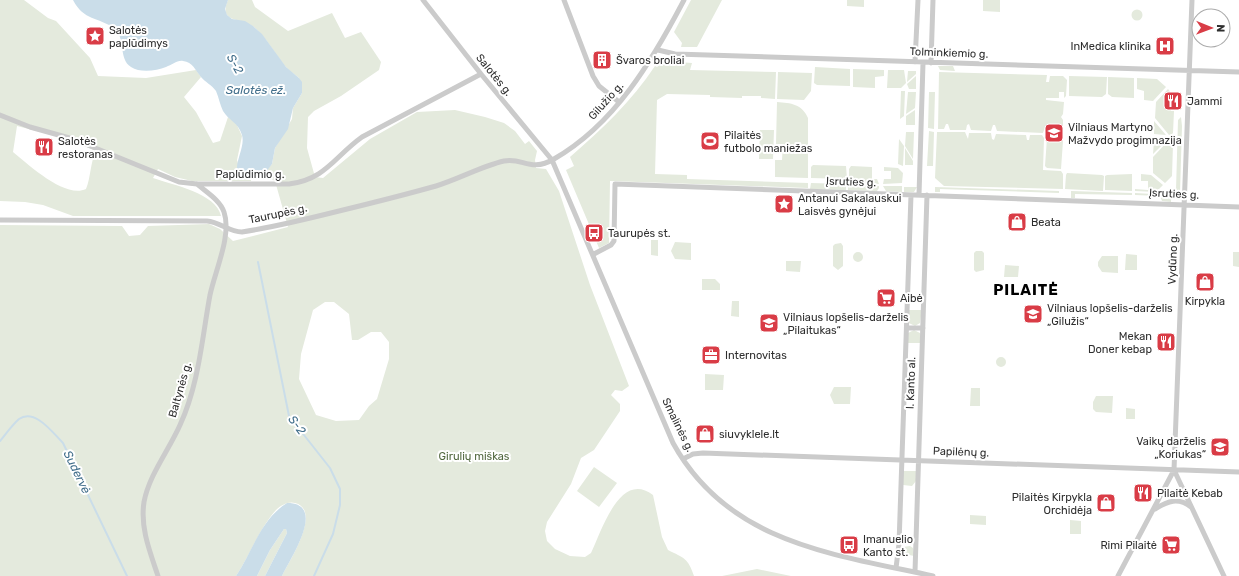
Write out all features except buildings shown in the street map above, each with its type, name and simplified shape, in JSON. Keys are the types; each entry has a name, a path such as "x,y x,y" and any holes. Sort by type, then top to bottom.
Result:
{"street":[{"name":"Salotės g.","path":"423,0 481,74 552,160"},
{"path":"564,0 593,76 599,86 620,102"},
{"name":"Gilužio g.","path":"552,160 594,128 620,102 658,50 684,0"},
{"path":"915,62 918,0"},
{"path":"931,63 933,0"},
{"name":"Vydūno g.","path":"1118,576 1174,470 1192,0"},
{"name":"Tolminkiemio g.","path":"658,50 675,54 1239,72"},
{"path":"919,195 923,63"},
{"name":"Paplūdimio g.","path":"0,115 73,139 137,164 168,179 197,184 289,184 304,182 324,172 347,148 362,137 481,74"},
{"name":"Taurupės g.","path":"0,220 207,221 220,223 235,232 262,229 437,186 505,161 535,166 552,160"},
{"name":"Smalinės g.","path":"552,160 594,254 651,393 673,442 683,459 702,484 716,498 754,525 802,546 933,576"},
{"path":"197,184 213,197 224,211 226,227"},
{"name":"Įsruties g.","path":"594,254 611,245 614,241 615,184 1239,207"},
{"name":"I. Kanto al.","path":"896,568 899,544 911,195"},
{"name":"I. Kanto al.","path":"915,572 927,195"},
{"name":"Baltynės g.","path":"158,576 145,530 143,511 145,500 153,478 188,408 200,359 210,297 225,239 226,227"},
{"path":"907,328 923,328"},
{"name":"Papilėnų g.","path":"683,459 696,453 1239,472"},
{"path":"1174,470 1194,509 1224,576"},
{"path":"1154,509 1166,502 1176,500 1182,501 1194,509"}],"green space":[{"path":"0,0 24,0 48,18 56,21 90,58 98,76 146,78 196,70 201,77 184,97 196,112 213,143 220,141 228,117 236,123 242,136 237,160 241,173 251,175 251,181 192,181 175,177 158,169 153,178 182,187 203,196 211,201 221,216 73,216 43,205 25,202 0,201","holes":["17,126 68,139 96,151 86,189 77,191 58,185 37,172 13,152"]},
{"name":"Girulių miškas","path":"228,0 252,0 255,7 288,31 332,13 345,38 361,32 381,62 379,70 341,96 314,111 308,117 307,148 315,177 323,178 370,139 417,112 455,110 485,117 504,123 515,131 525,144 529,141 537,151 535,160 536,168 546,169 559,191 590,285 629,386 622,391 615,390 611,395 620,404 620,411 594,450 581,458 571,484 547,522 545,531 547,541 555,549 570,556 585,557 591,553 607,518 622,496 631,490 641,489 653,495 662,537 668,550 685,559 690,565 694,576 282,576 301,537 305,526 306,516 303,508 295,503 288,503 276,510 270,517 236,576 0,576 0,225 122,226 129,236 140,235 148,226 209,224 220,229 233,241 288,227 275,181 262,174 272,164 275,148 292,119 293,108 302,93 299,78 285,66 263,36 254,27 247,23 232,19 227,15 225,9","holes":["325,302 334,302 349,314 352,340 358,340 371,332 381,332 389,342 389,359 377,399 369,406 359,420 336,421 316,415 299,379 301,354 313,310"]},
{"path":"691,0 722,0 697,47 681,47 682,43 674,32"},
{"path":"847,0 864,0 864,7 847,6"},
{"path":"983,0 1000,0 1000,12 983,11"},
{"path":"1137,9 1141,11 1143,15 1141,19 1137,21 1133,19 1131,15 1133,11"},
{"path":"665,61 692,63 690,70 776,72 775,99 761,98 761,96 742,96 742,98 710,97 710,95 667,94 657,100 655,174 687,175 687,179 808,183 808,188 610,181 609,243 599,248 566,170 574,166 570,157 616,114 637,91 655,66 657,67"},
{"path":"938,66 953,66 955,71 940,70"},
{"path":"815,67 850,69 850,86 817,85 814,83"},
{"path":"853,69 884,70 884,76 875,77 875,88 853,87"},
{"path":"888,70 904,70 906,83 901,88 887,88"},
{"path":"908,71 916,71 916,74 907,82"},
{"path":"778,72 812,73 811,91 804,100 777,99"},
{"path":"939,72 1047,75 1046,82 1049,82 1050,76 1063,76 1067,80 1066,96 1064,98 1064,92 1059,92 1059,98 1046,98 1046,100 1064,102 1063,114 1061,117 1063,120 1063,128 1060,131 1047,131 1045,127 1043,133 997,131 995,125 993,125 991,131 971,130 969,124 967,125 966,130 950,130 948,124 946,124 944,129 938,129"},
{"path":"916,76 916,89 909,89 907,84"},
{"path":"1069,76 1107,77 1106,94 1102,97 1069,96"},
{"path":"1108,77 1134,78 1134,98 1112,97 1108,94"},
{"path":"1137,78 1157,79 1166,87 1153,101 1144,100 1144,91 1137,89"},
{"path":"1168,89 1171,93 1171,111 1174,111 1173,133 1171,135 1169,135 1155,118 1156,102"},
{"path":"901,91 905,91 904,116 900,119"},
{"path":"908,92 916,92 915,108 906,114"},
{"path":"929,92 935,92 934,129 928,128"},
{"path":"777,102 796,105 806,113 808,118 808,178 775,177 775,160 782,160 783,144 776,144"},
{"path":"915,110 915,125 906,125 906,116"},
{"path":"1181,117 1180,193 1176,190 1178,120"},
{"path":"1154,121 1166,135 1154,134"},
{"path":"760,130 774,130 773,159 759,159"},
{"path":"929,131 934,132 933,166 927,166"},
{"path":"906,132 914,132 913,159 905,146"},
{"path":"937,132 965,132 968,139 969,133 991,133 992,139 994,140 996,134 1026,135 1027,140 1029,140 1030,135 1042,135 1044,138 1043,170 1061,171 1063,174 1063,189 944,186 935,178"},
{"path":"1047,138 1060,138 1063,141 1061,169 1047,168 1045,166"},
{"path":"899,139 904,146 903,166 898,164"},
{"path":"1154,141 1166,141 1153,154"},
{"path":"1168,141 1173,144 1172,176 1165,183 1153,173 1153,157"},
{"path":"905,148 913,161 913,165 905,165"},
{"path":"813,165 846,166 847,179 811,178 811,167"},
{"path":"851,166 872,167 872,179 877,179 879,184 849,183 849,169"},
{"path":"884,167 898,168 903,173 902,183 883,184 884,179 891,179 891,171 884,171"},
{"path":"1067,173 1104,176 1103,191 1065,189"},
{"path":"1132,174 1132,191 1105,190 1105,176"},
{"path":"1141,174 1151,175 1163,185 1156,192 1135,191 1135,189 1148,190 1148,181 1141,181"},
{"path":"811,183 846,184 846,190 810,189"},
{"path":"848,185 879,186 879,188 877,191 848,190"},
{"path":"883,186 902,186 902,192 886,191"},
{"path":"904,187 917,187 914,192 904,192"},
{"path":"935,187 1059,191 1059,193 940,189 940,192 935,192"},
{"path":"1071,191 1132,193 1132,195 1075,194 1075,198 1071,198"},
{"path":"1135,193 1171,195 1171,202 1162,201 1160,196 1135,195"},
{"path":"651,240 658,240 658,256 651,255"},
{"path":"675,242 691,243 691,260 675,259 671,251"},
{"path":"841,243 843,246 843,266 838,270 833,266 833,246"},
{"path":"976,251 982,251 984,253 984,270 976,272 974,270 974,253"},
{"path":"858,252 863,257 858,262 853,257"},
{"path":"1233,252 1239,252 1239,267 1233,266"},
{"path":"1126,254 1137,255 1137,270 1125,270"},
{"path":"1102,256 1118,256 1118,273 1102,272 1098,266 1098,262"},
{"path":"786,261 801,261 800,272 786,271"},
{"path":"1005,265 1019,266 1018,277 1004,277"},
{"path":"702,279 715,279 720,284 720,290 702,290"},
{"path":"732,301 739,301 739,317 731,316"},
{"path":"909,310 922,310 920,323 915,326 909,323"},
{"path":"914,330 920,333 920,343 908,343 908,333"},
{"path":"999,357 1003,357 1005,358 1005,366 999,367 996,364 996,360"},
{"path":"705,374 724,375 723,390 705,390"},
{"path":"834,387 851,387 850,404 834,404 830,395"},
{"path":"971,388 980,388 980,406 970,406"},
{"path":"1096,396 1113,396 1112,413 1096,412 1093,409 1093,402"},
{"path":"1126,408 1135,409 1135,419 1126,419"},
{"path":"594,467 617,483 599,507 577,491"},
{"path":"903,471 916,471 916,481 912,486 903,485"},
{"path":"970,515 986,516 986,525 970,524"},
{"path":"1070,520 1081,521 1081,534 1070,534"},
{"path":"284,529 286,529 287,533 265,576 257,576 270,550"},
{"path":"910,546 913,548 914,556 900,553 903,547"},
{"path":"757,569 791,576 722,576"}],"water":[{"name":"Salotės ež.","path":"73,0 228,0 225,9 227,15 232,19 245,21 262,34 286,67 302,82 302,93 293,108 288,129 275,148 272,164 266,172 256,174 241,173 237,168 242,147 242,135 236,124 223,111 216,91 203,79 192,65 181,61 148,71 131,67 127,63 123,54 118,32 108,24 92,18 82,12"},
{"path":"287,503 299,505 305,512 306,522 298,545 282,576 265,576 287,533 286,529 284,529 270,550 257,576 236,576 258,536 270,518"}],"waterway":[{"name":"S-2","path":"258,262 289,416 330,468 340,489 340,505 333,534 314,576"},
{"name":"Sudervė","path":"0,441 16,421 25,416 37,419 54,433 63,443 127,576"}],"place":[{"name":"Salotės paplūdimys","path":"95,36"},
{"name":"InMedica klinika","path":"1165,46"},
{"name":"Švaros broliai","path":"602,60"},
{"name":"Jammi","path":"1173,101"},
{"name":"Vilniaus Martyno Mažvydo progimnazija","path":"1054,133"},
{"name":"Pilaitės futbolo maniežas","path":"710,141"},
{"name":"Salotės restoranas","path":"44,147"},
{"name":"Antanui Sakalauskui Laisvės gynėjui","path":"784,204"},
{"name":"Beata","path":"1017,222"},
{"name":"Taurupės st.","path":"594,233"},
{"name":"Kirpykla","path":"1205,282"},
{"name":"Aibė","path":"886,298"},
{"name":"Vilniaus lopšelis-darželis „Gilužis“","path":"1033,314"},
{"name":"Vilniaus lopšelis-darželis „Pilaitukas“","path":"769,323"},
{"name":"Mekan Doner kebap","path":"1166,342"},
{"name":"Internovitas","path":"711,355"},
{"name":"siuvyklele.lt","path":"705,434"},
{"name":"Vaikų darželis „Koriukas“","path":"1220,447"},
{"name":"Pilaitė Kebab","path":"1143,493"},
{"name":"Pilaitės Kirpykla Orchidėja","path":"1106,503"},
{"name":"Imanuelio Kanto st.","path":"849,545"},
{"name":"Rimi Pilaitė","path":"1171,545"}],"district":[{"name":"PILAITĖ","path":"1026,290"}]}
